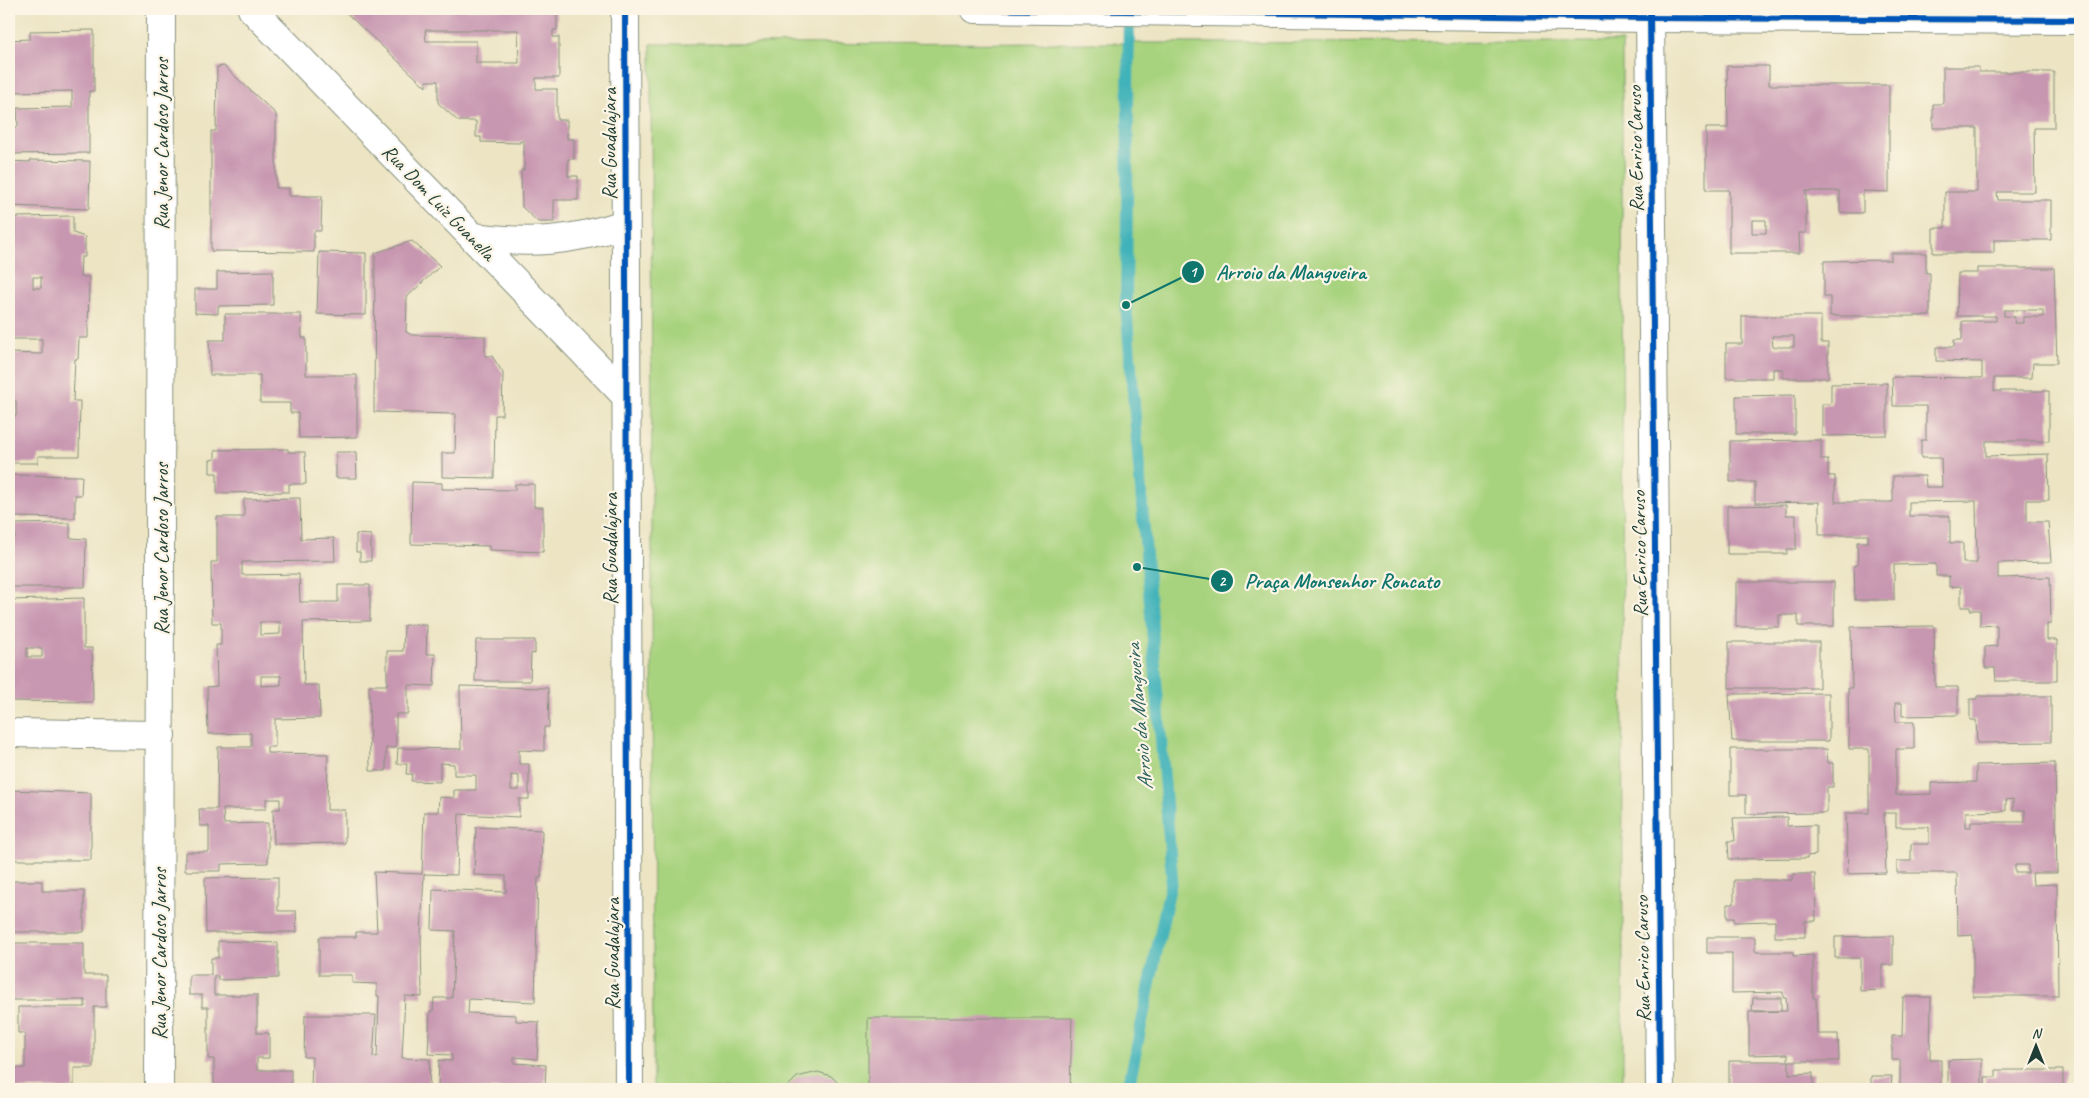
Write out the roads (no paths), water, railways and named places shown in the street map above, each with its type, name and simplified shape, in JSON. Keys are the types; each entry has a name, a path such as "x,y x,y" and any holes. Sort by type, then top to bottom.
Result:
{"street":[{"name":"Rua Jenor Cardoso Jarros","path":"159,1089 160,9"},
{"name":"Rua Dom Luiz Guanella","path":"252,9 626,395"},
{"name":"Rua Guadalajara","path":"626,9 629,1089"},
{"path":"975,9 1650,13 2080,20"},
{"name":"Rua Enrico Caruso","path":"1650,13 1660,1089"},
{"path":"473,237 513,242 554,241 591,235 626,224"},
{"path":"9,733 160,735"}],"waterway":[{"name":"Arroio da Mangueira","path":"1128,1089 1172,877 1126,305 1129,9"}],"place":[{"name":"Arroio da Mangueira","path":"1126,305"},
{"name":"Praça Monsenhor Roncato","path":"1137,567"}]}
